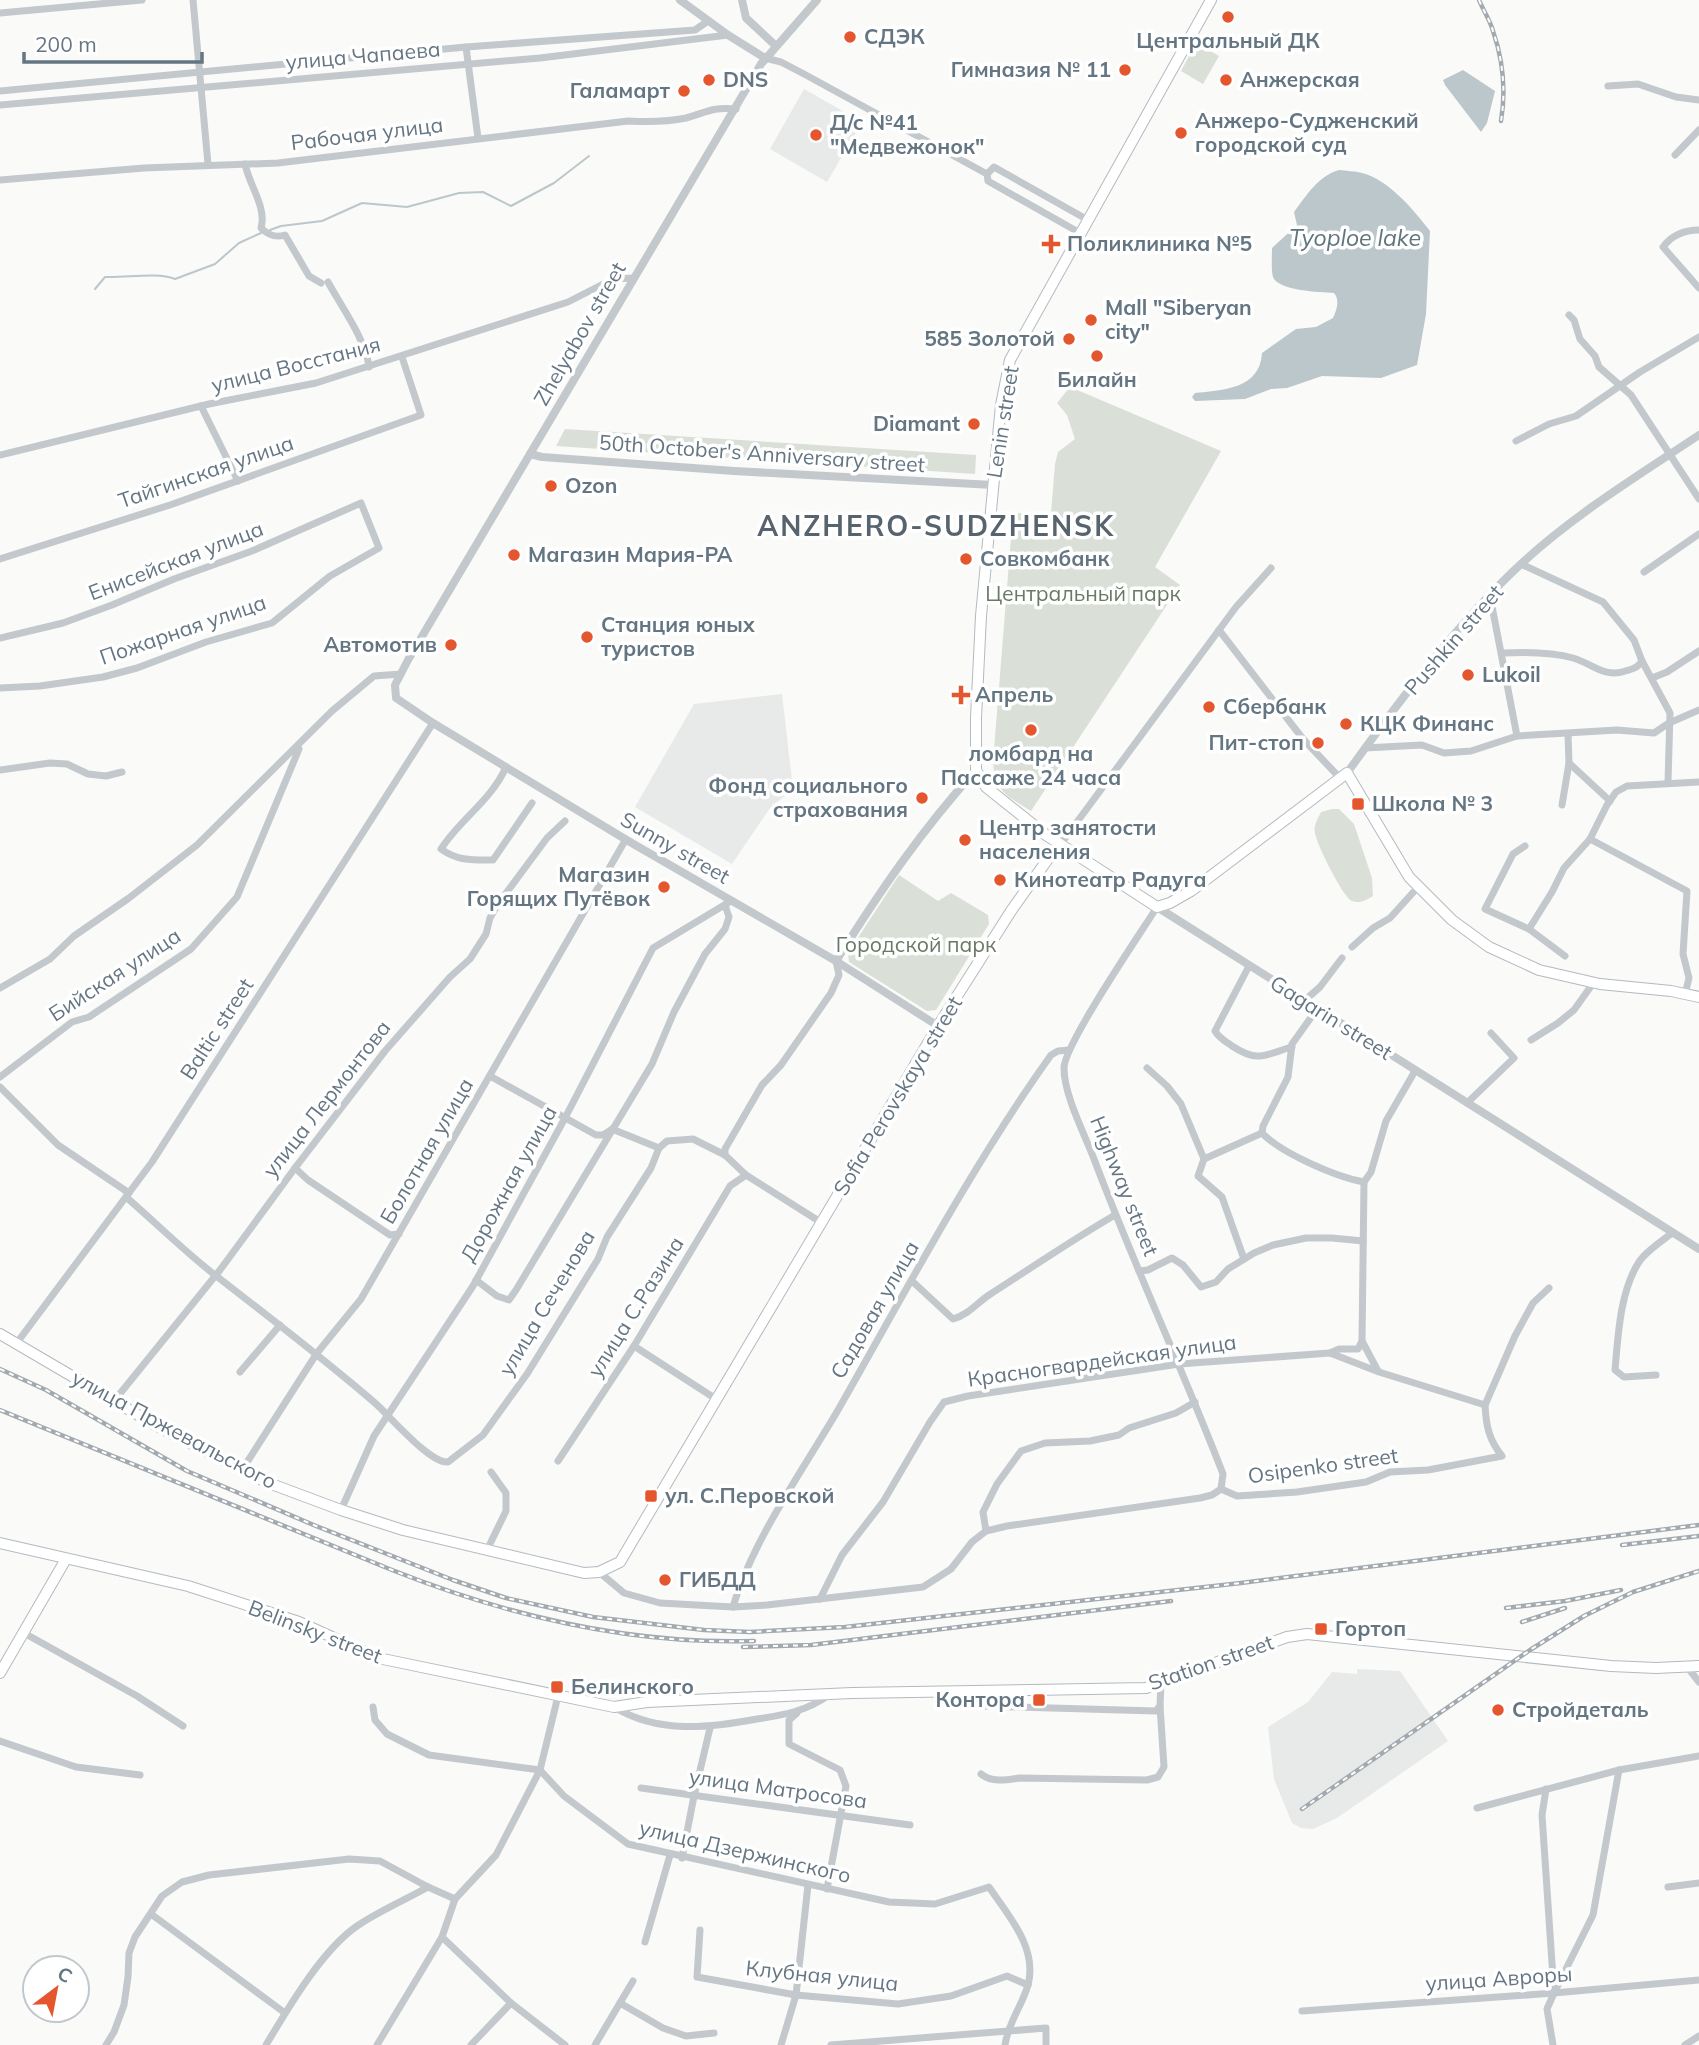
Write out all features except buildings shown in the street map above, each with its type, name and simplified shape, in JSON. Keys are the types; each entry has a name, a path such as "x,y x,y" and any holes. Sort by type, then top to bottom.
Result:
{"main road":[{"name":"Lenin street","path":"976,770 978,655 1001,405 1010,360 1211,0"},
{"name":"Gagarin street","path":"976,770 986,787 1001,801 1060,845 1157,907"},
{"path":"1343,775 1409,877 1452,920 1489,947 1539,970 1594,982 1699,997"},
{"name":"Pushkin street","path":"1157,907 1191,891 1343,775"},
{"name":"Sofia Perovskaya street","path":"598,1572 620,1562 938,1026 1011,911 1060,845"},
{"name":"улица Пржевальского","path":"0,1334 114,1401 242,1470 341,1510 404,1530 584,1573 598,1572"},
{"name":"Belinsky street","path":"0,1543 188,1586 299,1622 378,1658 610,1707"},
{"path":"0,1673 66,1559"},
{"name":"Station street","path":"610,1707 647,1702 937,1691 1146,1688 1287,1637 1307,1634 1611,1666 1694,1667"}],"street":[{"path":"0,13 142,0"},
{"path":"193,0 208,164"},
{"path":"680,0 765,58 804,74 987,174"},
{"path":"742,0 746,18 776,46"},
{"name":"Zhelyabov street","path":"396,698 395,685 401,674 765,58 817,0"},
{"name":"улица Чапаева","path":"0,90 466,47 695,30 708,21"},
{"name":"улица Чапаева","path":"0,105 468,64 728,35"},
{"path":"466,47 478,138"},
{"path":"1608,86 1638,84 1676,97 1699,100"},
{"name":"Рабочая улица","path":"0,180 208,164 278,163 628,121 649,122 684,118 716,107 736,109"},
{"path":"1675,155 1699,130"},
{"path":"245,164 263,220 261,228 267,234 278,237 285,235 309,276 324,283 353,326 369,367"},
{"path":"987,174 994,167 1088,220"},
{"path":"987,174 988,181 1080,233"},
{"path":"1699,230 1687,230 1669,240 1663,247 1699,288"},
{"name":"улица Восстания","path":"0,455 201,406 316,383 568,302 613,279 634,278"},
{"path":"1569,315 1574,320 1580,339 1595,356 1599,367 1630,396 1699,499"},
{"path":"1516,440 1549,424 1576,416 1699,337"},
{"name":"Тайгинская улица","path":"0,559 170,505 421,415 402,357"},
{"path":"201,406 237,481"},
{"name":"Pushkin street","path":"1343,775 1429,665 1521,564 1572,522 1699,435"},
{"name":"50th October's Anniversary street","path":"530,454 734,471 993,485"},
{"name":"Енисейская улица","path":"0,638 63,623 112,606 174,579 253,551 361,503 379,548 360,559"},
{"path":"1644,572 1699,534"},
{"name":"Пожарная улица","path":"0,688 40,686 103,677 272,622 330,576 360,559"},
{"path":"1521,564 1603,602 1634,640 1642,661 1670,713 1668,782"},
{"name":"Sofia Perovskaya street","path":"1060,845 1236,607 1271,568"},
{"path":"1490,596 1517,736"},
{"path":"1219,630 1303,739 1343,775"},
{"path":"1652,678 1667,672 1699,651"},
{"path":"1503,653 1525,652 1573,658 1601,672 1617,674 1639,666 1642,661"},
{"name":"Бийская улица","path":"0,988 50,959 74,936 129,898 197,845 332,711 373,676 401,674"},
{"name":"Sunny street","path":"396,698 728,903 836,961 938,1026"},
{"path":"1365,748 1422,745 1444,753 1471,751 1517,736 1618,730 1654,733 1699,710"},
{"name":"Baltic street","path":"16,1344 152,1162 433,723"},
{"path":"1562,805 1569,763 1567,734"},
{"name":"Бийская улица","path":"0,1076 72,1022 89,1017 191,949 237,897 304,739"},
{"path":"0,770 50,763 67,764 89,774 106,776 122,772"},
{"path":"1569,763 1608,803"},
{"path":"506,767 488,797 441,849 452,857 465,860 493,860 532,803"},
{"path":"725,1155 725,1149 762,1085 781,1065 831,993 839,975 836,961 884,885 976,770"},
{"path":"1529,929 1564,868 1590,839 1616,792 1627,786 1699,782"},
{"name":"улица Лермонтова","path":"114,1401 215,1275 385,1051 450,977 470,959 486,934 490,918 498,904 547,838 565,821"},
{"name":"Болотная улица","path":"242,1470 317,1353 361,1299 626,839"},
{"path":"1590,839 1688,891 1683,954 1689,978 1685,994"},
{"path":"1525,846 1513,854 1485,909 1529,929 1565,956"},
{"path":"1352,947 1373,928 1390,918 1418,887"},
{"path":"476,1280 497,1296 509,1300 652,1064 674,1012 705,954 725,929 729,916 728,903"},
{"name":"Дорожная улица","path":"341,1510 374,1436 476,1280 565,1118 653,948 728,903"},
{"name":"Gagarin street","path":"1157,907 1699,1250"},
{"name":"Highway street","path":"1157,907 1069,1050 1064,1067 1070,1095 1115,1215 1180,1364 1223,1474 1221,1489"},
{"path":"1304,1001 1320,987 1342,958"},
{"path":"1249,966 1215,1031 1220,1038 1249,1057 1292,1047"},
{"path":"1689,978 1699,975"},
{"path":"1531,1040 1574,1010 1594,982"},
{"path":"1262,1133 1288,1077 1292,1047 1317,1009"},
{"path":"1467,1103 1514,1058 1491,1033"},
{"name":"Садовая улица","path":"733,1606 739,1585 775,1515 966,1187 1051,1055 1069,1050"},
{"path":"1147,1068 1167,1086 1181,1104 1204,1159 1198,1176 1222,1198 1244,1259"},
{"path":"1379,1372 1362,1341 1364,1182 1371,1172 1386,1121 1415,1071"},
{"path":"490,1076 596,1135 603,1135 612,1129"},
{"path":"0,1087 58,1145 128,1195 215,1275 317,1353 388,1414"},
{"path":"612,1129 659,1148 667,1141 694,1139 725,1155 746,1175 822,1223"},
{"path":"1204,1159 1262,1133"},
{"path":"1262,1133 1272,1144 1328,1170 1364,1182"},
{"name":"улица Сеченова","path":"388,1414 442,1463 449,1462 483,1435 527,1374 598,1259 607,1237 650,1168 659,1148"},
{"path":"295,1168 308,1180 390,1236 399,1234"},
{"name":"улица С.Разина","path":"558,1461 634,1346 730,1186 746,1175"},
{"path":"912,1281 953,1319 967,1315 984,1298 1066,1243 1115,1215"},
{"path":"1656,1375 1624,1377 1615,1370 1619,1329 1628,1286 1639,1261 1672,1233"},
{"path":"1139,1271 1148,1270 1172,1258 1183,1265 1201,1287 1216,1282 1228,1269 1273,1245 1306,1238 1363,1241"},
{"path":"1485,1405 1533,1303 1549,1288"},
{"path":"240,1372 280,1325"},
{"name":"Красногвардейская улица","path":"820,1599 842,1555 883,1502 944,1402 968,1396 1180,1364 1358,1349 1362,1341"},
{"path":"634,1346 716,1399"},
{"name":"Красногвардейская улица","path":"1330,1353 1379,1372 1485,1405"},
{"path":"598,1572 624,1593 660,1603 733,1606 923,1587 951,1569 972,1542 986,1531 983,1512 997,1484 1021,1451 1045,1443 1090,1441 1119,1435 1129,1428 1176,1413 1195,1402"},
{"name":"Osipenko street","path":"986,1531 1007,1525 1200,1499 1221,1489 1237,1496 1297,1492 1366,1482 1390,1472 1428,1470 1502,1456 1486,1428 1485,1405"},
{"path":"487,1550 506,1511 506,1493 491,1472"},
{"path":"24,1633 136,1696 183,1726"},
{"path":"1694,1667 1699,1682"},
{"path":"981,1774 1001,1781 1019,1778 1147,1780 1158,1777 1164,1767 1161,1683"},
{"path":"937,1691 945,1705 1156,1711 1160,1706"},
{"path":"827,1889 846,1786 839,1770 789,1744 789,1720 797,1712 829,1695"},
{"path":"377,2045 442,1937 455,1899 496,1855 540,1770 558,1696"},
{"path":"373,1707 375,1720 387,1734 429,1755 540,1770"},
{"path":"610,1707 660,1725 710,1728 797,1712"},
{"path":"682,1858 710,1728"},
{"path":"0,1741 76,1767 140,1775"},
{"path":"1477,1808 1619,1770 1699,1756"},
{"name":"улица Дзержинского","path":"540,1770 564,1796 628,1844 670,1855 889,1902 935,1904 989,1887 1023,1937 1030,1970 1028,1985"},
{"path":"1553,2045 1547,2009 1592,1915 1619,1770"},
{"name":"улица Матросова","path":"641,1788 910,1825"},
{"path":"1546,1789 1542,1815 1553,1993"},
{"path":"645,1942 670,1855"},
{"path":"106,2045 124,2005 129,1953 135,1937 162,1896 182,1882 209,1875 349,1859 380,1861 455,1899"},
{"path":"1668,1887 1699,1884"},
{"path":"781,2045 796,1995 808,1885"},
{"path":"266,2045 329,1951 356,1927 428,1887"},
{"path":"151,1914 285,2013"},
{"name":"Клубная улица","path":"700,1930 697,1977 796,1995 898,2004 951,1996 1007,1976 1028,1985"},
{"path":"442,1937 511,2003 562,2044"},
{"name":"улица Авроры","path":"1302,2011 1699,1980"},
{"path":"595,2045 633,1981"},
{"path":"1004,2045 1007,2031 1028,1985"},
{"path":"471,2045 511,2003"},
{"path":"620,2003 663,2028 686,2036 714,2033"},
{"path":"831,2045 1045,2028 1046,2045"},
{"path":"1685,2045 1699,2036"}],"shaded area":[{"name":"Д/с №41 \"Медвежонок\"","path":"804,89 862,122 827,182 770,149"},
{"path":"782,694 793,789 770,808 732,864 635,807 694,704"},
{"path":"1357,1669 1400,1671 1448,1741 1337,1818 1313,1829 1301,1828 1292,1823 1274,1779 1268,1727 1308,1702 1332,1672 1357,1674"}],"green space":[{"path":"1196,43 1219,56 1203,84 1181,71"},
{"name":"Центральный парк","path":"1070,387 1221,451 1155,567 1180,585 1031,811 1000,787 993,762 1013,513 1051,514 1058,452 1075,439 1067,415 1057,403"},
{"path":"565,429 976,455 975,474 556,446"},
{"path":"1339,809 1354,824 1372,878 1373,896 1363,901 1355,902 1348,897 1331,870 1317,839 1315,827 1321,812"},
{"name":"Городской парк","path":"899,875 938,901 951,893 988,915 989,924 936,1010 927,1011 849,962 848,953"}],"water":[{"path":"1463,70 1495,91 1487,123 1481,132 1443,80"},
{"name":"Tyoploe lake","path":"1339,170 1362,173 1382,182 1408,205 1430,231 1426,314 1417,365 1381,378 1322,376 1287,388 1271,389 1245,399 1195,401 1192,397 1195,393 1228,389 1247,381 1260,365 1262,353 1296,329 1316,327 1333,318 1337,305 1334,293 1301,290 1277,282 1272,274 1272,248 1297,225 1294,212 1314,187"}],"waterway":[{"path":"270,230 322,221 362,203 407,207 459,193 483,192 511,206 554,183 589,156"},
{"path":"95,289 105,277 150,276 175,279 215,264 239,243 261,233"}],"railway":[{"path":"1479,0 1492,27 1501,64 1501,121"},
{"path":"0,1369 46,1390 187,1471 453,1580 506,1598 593,1617 704,1630 750,1632 845,1627 1241,1583 1699,1525"},
{"path":"0,1410 392,1570 480,1601 525,1614 615,1632 707,1641 754,1641"},
{"path":"1622,1545 1699,1536"},
{"path":"1302,1809 1530,1650 1584,1616 1633,1592 1699,1571"},
{"path":"1506,1608 1565,1601 1621,1590"},
{"path":"743,1647 811,1645 1171,1601"},
{"path":"1522,1622 1565,1608"}],"place":[{"name":"Центральный ДК","path":"1228,17"},
{"name":"СДЭК","path":"850,37"},
{"name":"Гимназия № 11","path":"1125,70"},
{"name":"DNS","path":"709,80"},
{"name":"Анжерская","path":"1226,80"},
{"name":"Галамарт","path":"684,91"},
{"name":"Анжеро-Судженский городской суд","path":"1181,133"},
{"name":"Д/с №41 \"Медвежонок\"","path":"816,135"},
{"name":"Поликлиника №5","path":"1051,244"},
{"name":"Mall \"Siberyan city\"","path":"1091,320"},
{"name":"585 Золотой","path":"1069,339"},
{"name":"Билайн","path":"1097,356"},
{"name":"Diamant","path":"974,424"},
{"name":"Ozon","path":"551,486"},
{"name":"Магазин Мария-РА","path":"514,555"},
{"name":"Совкомбанк","path":"966,559"},
{"name":"Станция юных туристов","path":"587,637"},
{"name":"Автомотив","path":"451,645"},
{"name":"Lukoil","path":"1468,675"},
{"name":"Апрель","path":"961,695"},
{"name":"Сбербанк","path":"1209,707"},
{"name":"КЦК Финанс","path":"1346,724"},
{"name":"ломбард на Пассаже 24 часа","path":"1031,730"},
{"name":"Пит-стоп","path":"1318,743"},
{"name":"Фонд социального страхования","path":"922,798"},
{"name":"Школа № 3","path":"1358,804"},
{"name":"Центр занятости населения","path":"965,840"},
{"name":"Кинотеатр Радуга","path":"1000,880"},
{"name":"Магазин Горящих Путёвок","path":"664,887"},
{"name":"ул. С.Перовской","path":"651,1496"},
{"name":"ГИБДД","path":"665,1580"},
{"name":"Гортоп","path":"1321,1629"},
{"name":"Белинского","path":"557,1687"},
{"name":"Контора","path":"1039,1700"},
{"name":"Стройдеталь","path":"1498,1710"}],"district":[{"name":"ANZHERO-SUDZHENSK","path":"936,526"}]}
